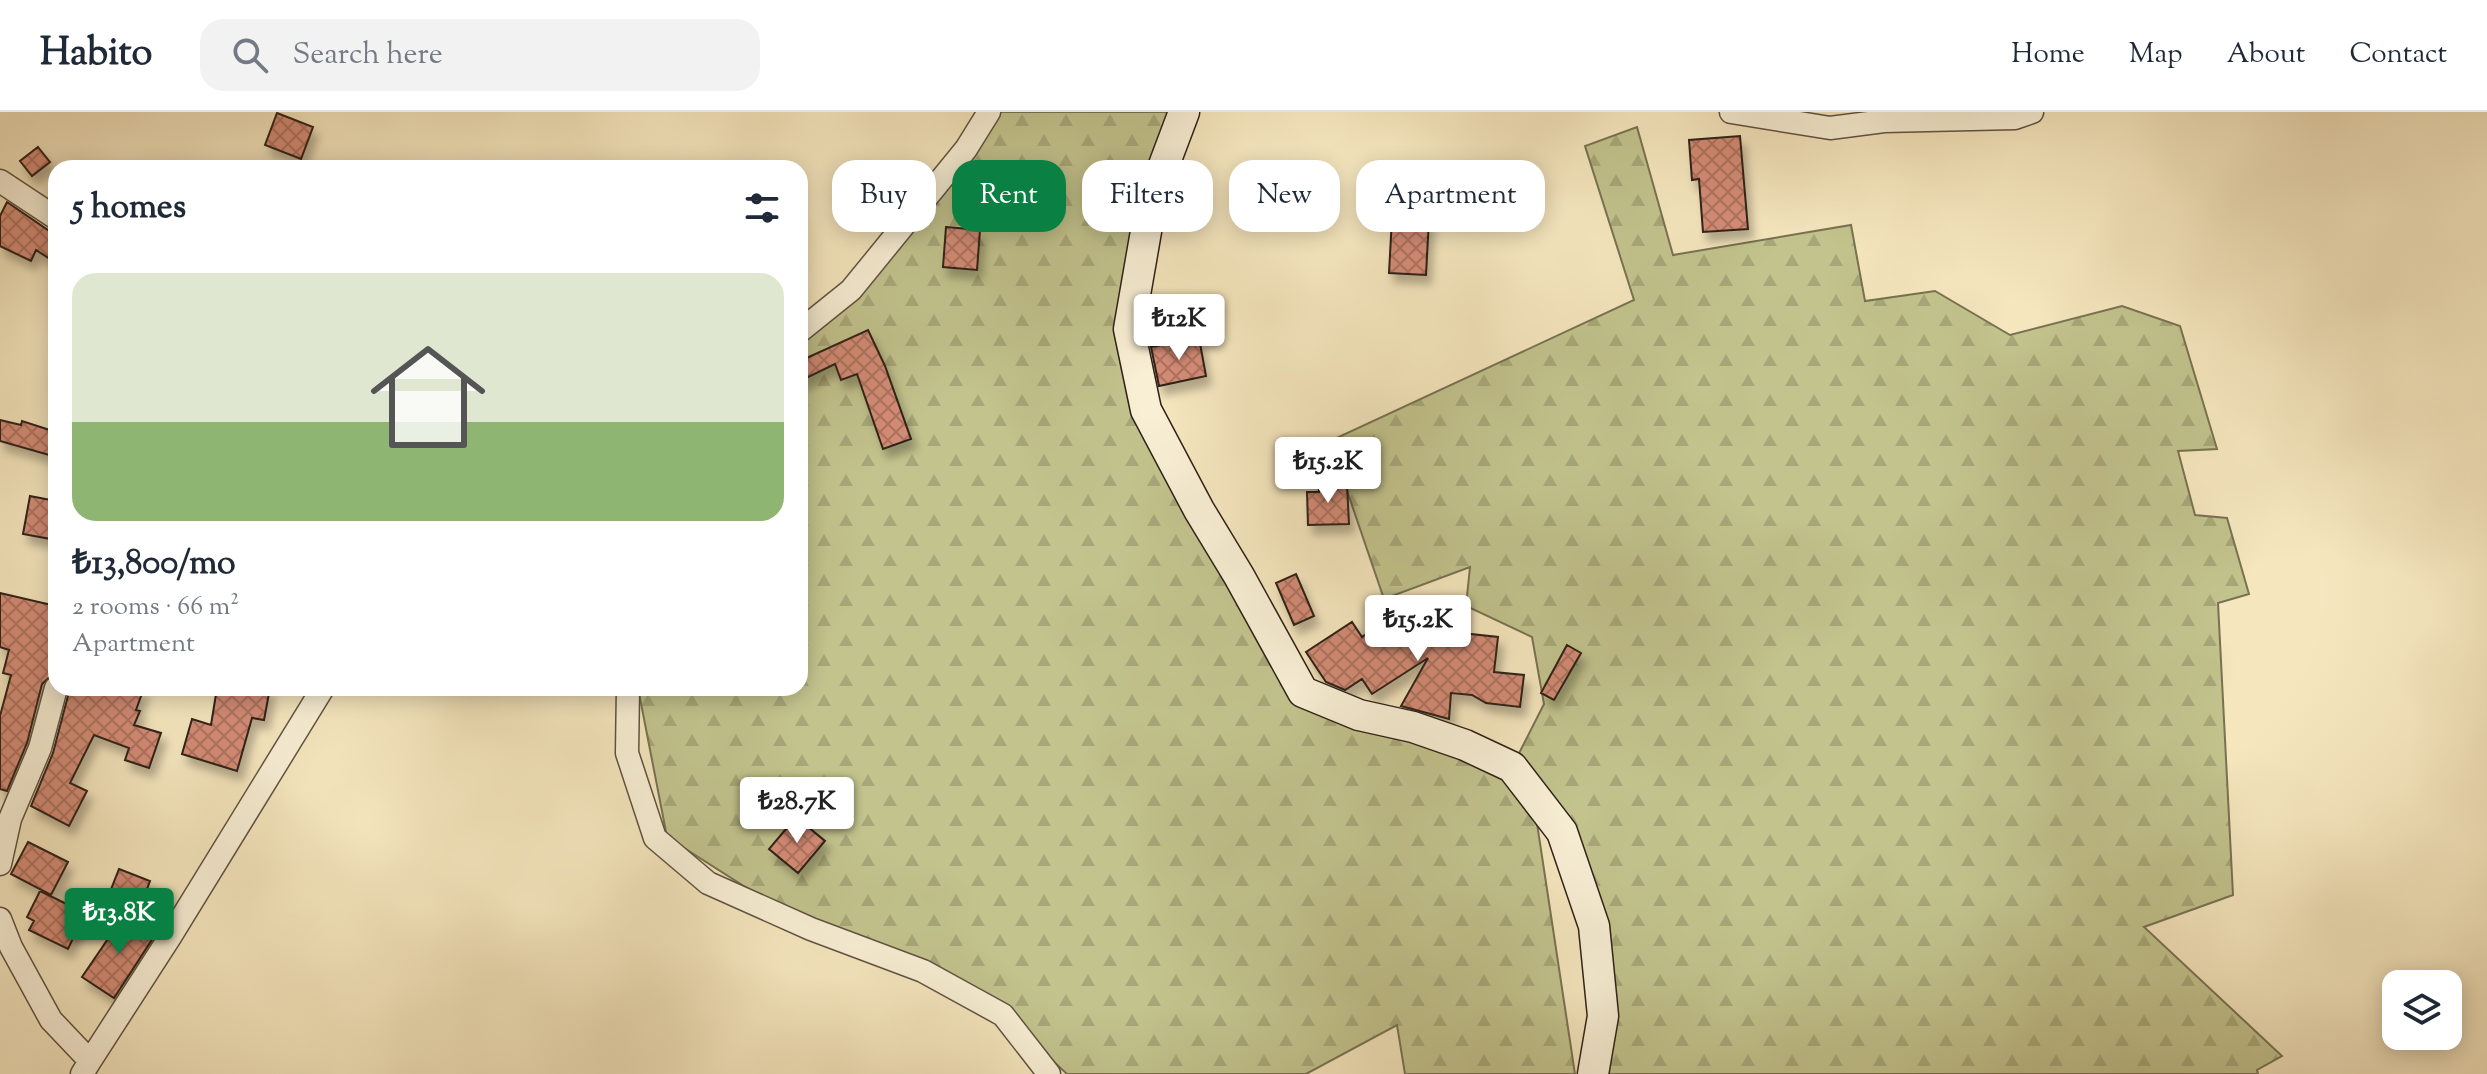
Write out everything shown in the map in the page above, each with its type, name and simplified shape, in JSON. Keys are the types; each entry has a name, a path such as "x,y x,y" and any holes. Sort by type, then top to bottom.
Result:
{"street":[{"path":"808,325 851,290 966,149 989,112"},
{"path":"1184,112 1152,197 1129,329 1146,410 1303,692 1359,715 1413,727 1465,745 1512,767 1562,832 1594,926 1603,1016 1593,1074"},
{"path":"1731,112 1830,128 1885,116 2015,118 2032,112"},
{"path":"0,181 48,213"},
{"path":"0,864 10,819 40,748 54,696"},
{"path":"0,919 11,947 51,1020 86,1067 318,696"},
{"path":"628,696 627,753 655,838 708,883 811,929 923,971 1003,1015 1049,1074"}],"green space":[{"path":"996,112 1185,112 1173,160 1082,160 1082,232 1154,232 1129,329 1212,531 1303,692 1512,767 1544,704 1532,637 1466,606 1470,567 1384,599 1330,441 1634,300 1585,146 1637,127 1673,255 1851,225 1865,301 1935,291 2010,335 2122,306 2180,326 2217,449 2178,451 2195,515 2227,518 2249,594 2218,603 2233,895 2144,927 2282,1056 2257,1070 2258,1074 1594,1074 1594,926 1533,797 1575,1074 1405,1074 1397,1025 1306,1074 1067,1074 1003,1015 811,929 667,837 640,696 808,696 808,317 851,290 898,232 936,232 936,186 952,166 952,232 1066,232 1066,160 957,160"}],"building":[{"path":"277,113 313,127 301,159 265,145"},
{"path":"1740,136 1748,229 1703,232 1699,179 1692,180 1689,140"},
{"path":"38,147 48,160 32,176 20,161"},
{"path":"7,202 48,230 48,258 36,250 31,261 0,246 0,216"},
{"path":"946,227 952,228 952,232 980,232 977,270 943,267"},
{"path":"1391,232 1428,232 1426,275 1389,273"},
{"path":"868,330 885,366 911,439 883,449 857,374 841,380 835,364 808,377 808,357"},
{"path":"1199,338 1206,376 1159,386 1151,347"},
{"path":"0,420 21,425 22,421 48,429 48,455 0,441"},
{"path":"1318,480 1347,485 1349,524 1308,525 1307,492 1319,492"},
{"path":"30,496 48,499 48,539 23,534"},
{"path":"1296,574 1314,616 1294,625 1276,583"},
{"path":"0,593 48,604 48,679 42,684 27,743 7,791 0,789 0,716 11,675 3,673 9,650 0,647"},
{"path":"1413,601 1434,630 1498,637 1494,672 1524,675 1520,707 1486,703 1472,695 1451,693 1449,719 1401,706 1428,658 1372,694 1362,679 1345,690 1326,682 1306,652 1352,622 1362,637"},
{"path":"1567,645 1581,653 1554,700 1541,693"},
{"path":"68,696 141,696 136,710 140,711 134,725 161,733 149,768 125,760 129,748 94,735 70,783 87,791 69,826 31,806 53,753"},
{"path":"216,696 268,696 264,720 252,718 237,771 182,754 192,719 211,725"},
{"path":"796,817 825,841 798,873 769,849"},
{"path":"28,842 68,862 51,895 11,874"},
{"path":"119,869 150,881 139,910 108,897"},
{"path":"40,891 85,913 68,949 29,930 34,921 27,917"},
{"path":"125,914 155,935 114,998 82,977"}]}
